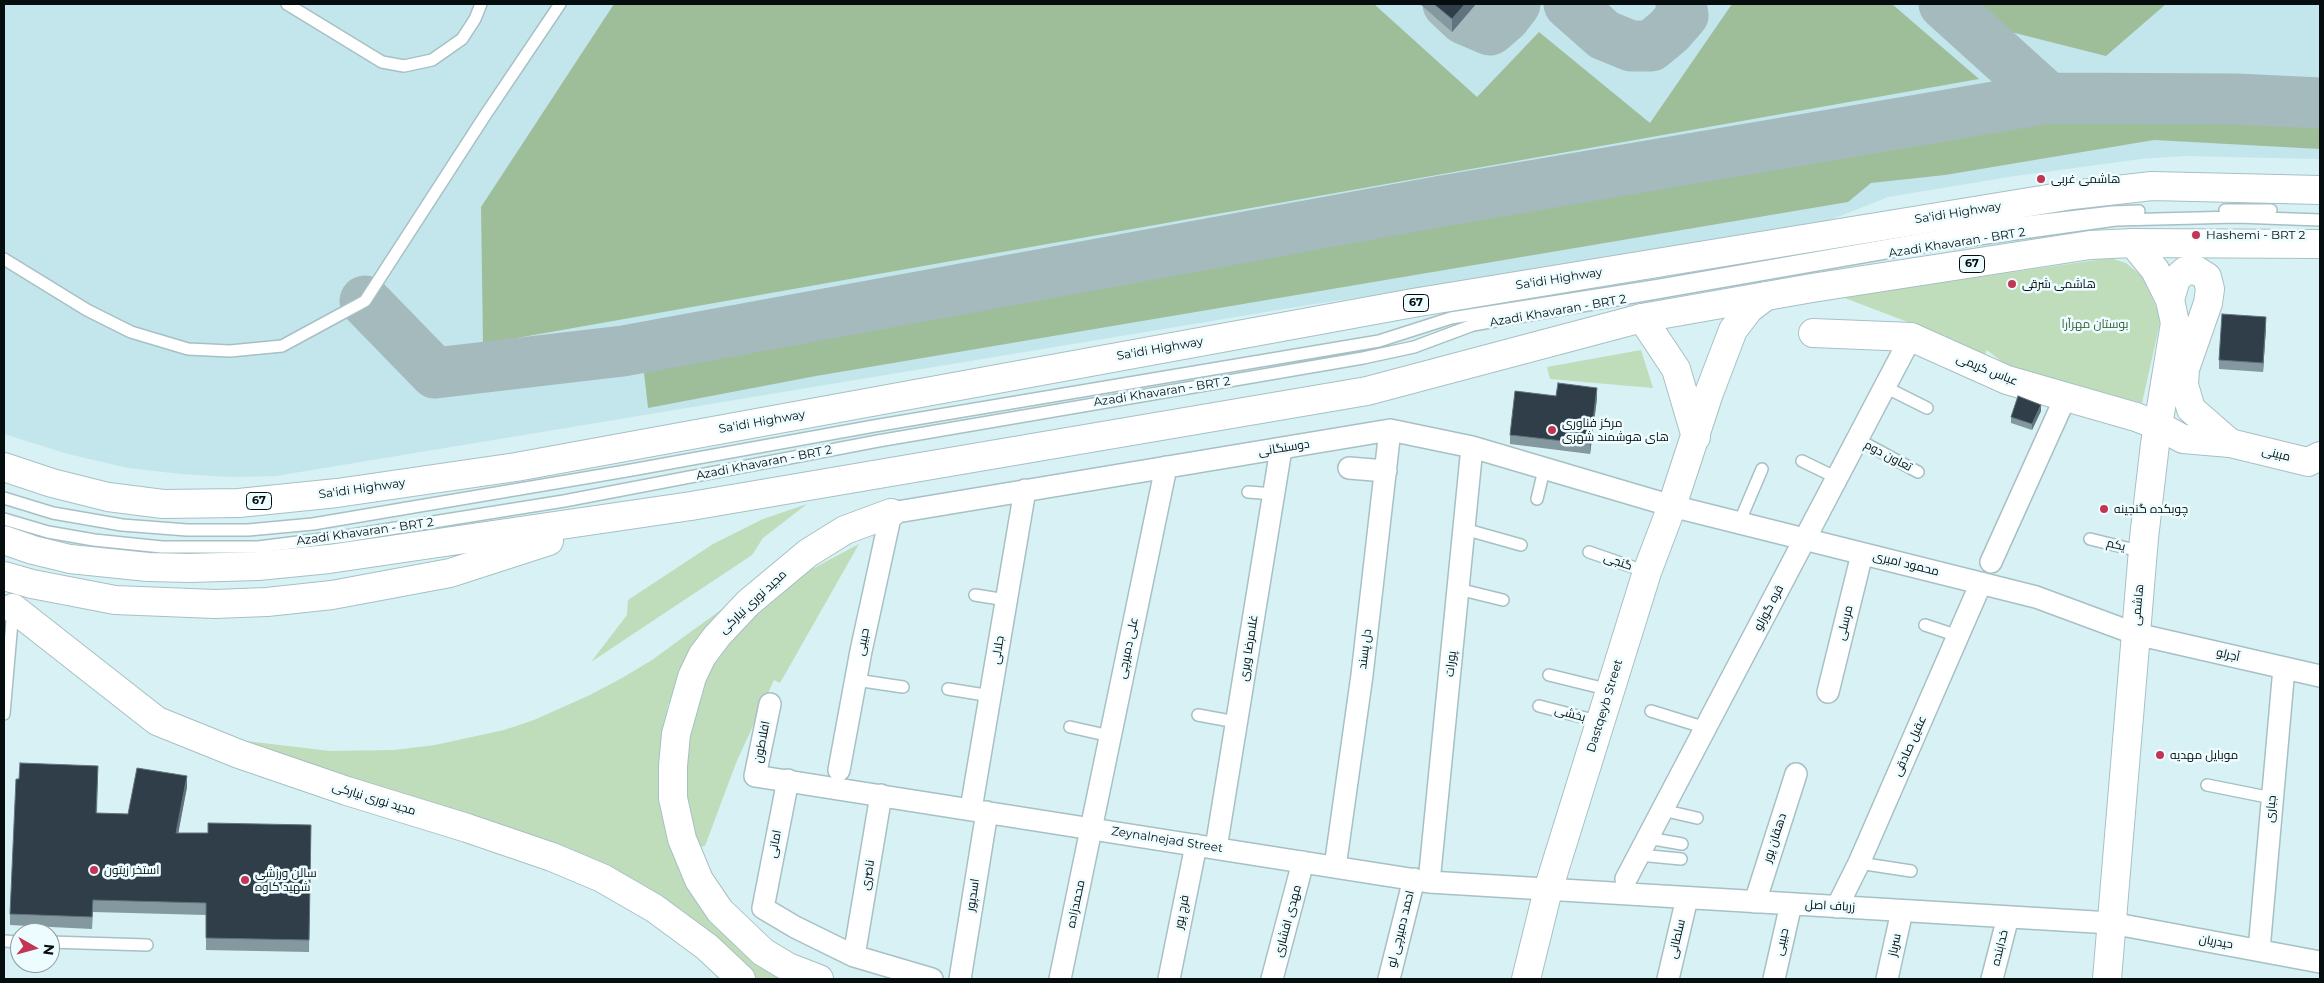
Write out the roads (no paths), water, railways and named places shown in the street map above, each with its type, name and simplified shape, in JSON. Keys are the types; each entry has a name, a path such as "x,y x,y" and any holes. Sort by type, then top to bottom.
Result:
{"main road":[{"name":"Sa'idi Highway","path":"4,467 52,483 108,497 163,504 239,502 337,493 516,467 1413,303 2072,195 2152,186 2320,190"},
{"name":"67","path":"1642,318 1766,296 2076,247 2133,243 2320,244"},
{"name":"هاشمی","path":"2108,979 2111,923 2143,552 2159,426 2175,323 2170,300 2155,270 2133,243"},
{"path":"2170,300 2176,279 2185,270 2196,270 2207,277 2210,289 2208,303 2185,369 2184,385 2191,409 2230,442"},
{"name":"Dastqeyb Street","path":"1526,979 1548,890 1647,572 1672,506 1709,394 1733,330 1749,309 1766,296"},
{"path":"4,540 33,550 70,559 148,567 258,566 329,559 635,514 1367,391 1642,318 1676,368 1696,437"},
{"name":"عباس کریمی","path":"1813,333 1911,337 2007,380 2066,396 2159,426"},
{"name":"مبینی","path":"2159,426 2183,439 2230,442 2316,464"},
{"name":"مجید نوری نیارکی","path":"819,979 788,967 763,952 720,911 699,880 682,839 673,798 676,734 692,677 702,656 717,636 748,603 808,553 845,530 890,513"},
{"path":"4,576 32,584 115,600 215,604 267,602 332,595 450,572 635,514"},
{"name":"مجید نوری نیارکی","path":"13,608 157,721 239,754 552,857 602,878 654,908 707,947 741,979"}],"street":[{"name":"قره گوزلو","path":"1626,879 1911,337"},
{"path":"1991,562 2066,396"},
{"name":"دوسنگانی","path":"890,513 1390,430 1472,446 1544,470 1672,506"},
{"name":"دل پسند","path":"1335,867 1362,675 1390,430"},
{"name":"پورات","path":"1421,881 1458,589 1472,446"},
{"name":"غلامرضا ویری","path":"1206,846 1236,722 1281,448"},
{"name":"علی دمیرچی","path":"1091,828 1166,467"},
{"path":"1349,468 1386,471"},
{"name":"جلالی","path":"979,810 990,696 1025,490"},
{"name":"محمود امیری","path":"1672,506 2036,597 2136,634"},
{"name":"حبیبی","path":"839,770 890,513"},
{"name":"مرسلی","path":"1828,692 1862,554"},
{"name":"عقیل صادقی","path":"1837,907 1859,864 1981,583"},
{"name":"آجرلو","path":"2136,634 2320,676"},
{"name":"جباری","path":"2259,950 2284,668"},
{"name":"افلاطون","path":"770,704 755,776 788,780"},
{"name":"دهقان پور","path":"1755,902 1796,774"},
{"name":"Zeynalnejad Street","path":"788,780 1421,881 1548,890"},
{"name":"امانی","path":"788,780 763,908 854,956"},
{"name":"ناصری","path":"854,956 881,795"},
{"name":"اسدپور","path":"960,979 979,810"},
{"name":"محمدزاده","path":"1060,979 1091,828"},
{"name":"فرج پور","path":"1169,979 1206,846"},
{"name":"مهدی افشاری","path":"1272,979 1303,862"},
{"name":"احمد دمیرچی لو","path":"1390,979 1421,881"},
{"name":"زرباف اصل","path":"1548,890 2111,923"},
{"name":"سلطانی","path":"1668,979 1687,898"},
{"name":"حبیبی","path":"1774,979 1791,904"},
{"name":"سرباز","path":"1888,979 1902,911"},
{"name":"خدابنده","path":"1992,979 2008,917"},
{"name":"حیدریان","path":"2111,923 2320,962"},
{"path":"854,956 932,979"}],"lane":[{"path":"287,4 382,62 404,66 432,60 462,39 476,19 481,4"},
{"path":"4,259 87,310 131,332 188,349 230,351 282,346 365,301 484,117 560,4"},
{"name":"Azadi Khavaran - BRT 2","path":"4,498 53,513 122,526 186,530 248,530 313,524 626,471 874,426 1379,342 1451,318 1660,285 2008,224 2112,212 2248,209 2320,213"},
{"name":"Azadi Khavaran - BRT 2","path":"4,519 48,532 94,540 162,546 258,547 346,536 564,501 888,439 1363,358 1414,347 1473,326 1914,248 2116,220 2237,217 2320,220"},
{"path":"1885,387 1927,408"},
{"name":"تعاون دوم","path":"1857,440 1918,472"},
{"path":"1802,461 1837,478"},
{"path":"1739,523 1762,469"},
{"path":"1537,499 1544,470"},
{"path":"1248,492 1274,494"},
{"path":"1464,529 1521,545"},
{"name":"یکم","path":"2090,539 2143,552"},
{"name":"گنجی","path":"1589,552 1647,572"},
{"path":"1458,589 1503,600"},
{"path":"975,596 1006,600"},
{"path":"4,714 13,608"},
{"path":"1925,625 1958,636"},
{"path":"1549,675 1611,690"},
{"path":"856,680 903,687"},
{"path":"948,689 990,696"},
{"name":"بخشی","path":"1539,706 1601,722"},
{"path":"1652,711 1706,728"},
{"path":"1198,715 1236,722"},
{"path":"1070,727 1110,736"},
{"path":"2207,785 2272,798"},
{"path":"1662,810 1697,818"},
{"path":"1643,846 1682,844"},
{"path":"1643,846 1680,859"},
{"path":"1859,864 1910,871"},
{"path":"60,942 147,945"}],"place":[{"name":"هاشمی غربی","path":"2041,179"},
{"name":"Hashemi - BRT 2","path":"2196,235"},
{"name":"هاشمی شرقی","path":"2012,284"},
{"name":"مرکز فناوری های هوشمند شهری","path":"1552,430"},
{"name":"چوبکده گنجینه","path":"2104,509"},
{"name":"موبایل مهدیه","path":"2160,755"},
{"name":"استخر زیتون","path":"94,870"},
{"name":"سالن ورزشی شهید کاوه","path":"245,880"}],"park label":[{"name":"بوستان مهرآرا","path":"2095,324"}]}
